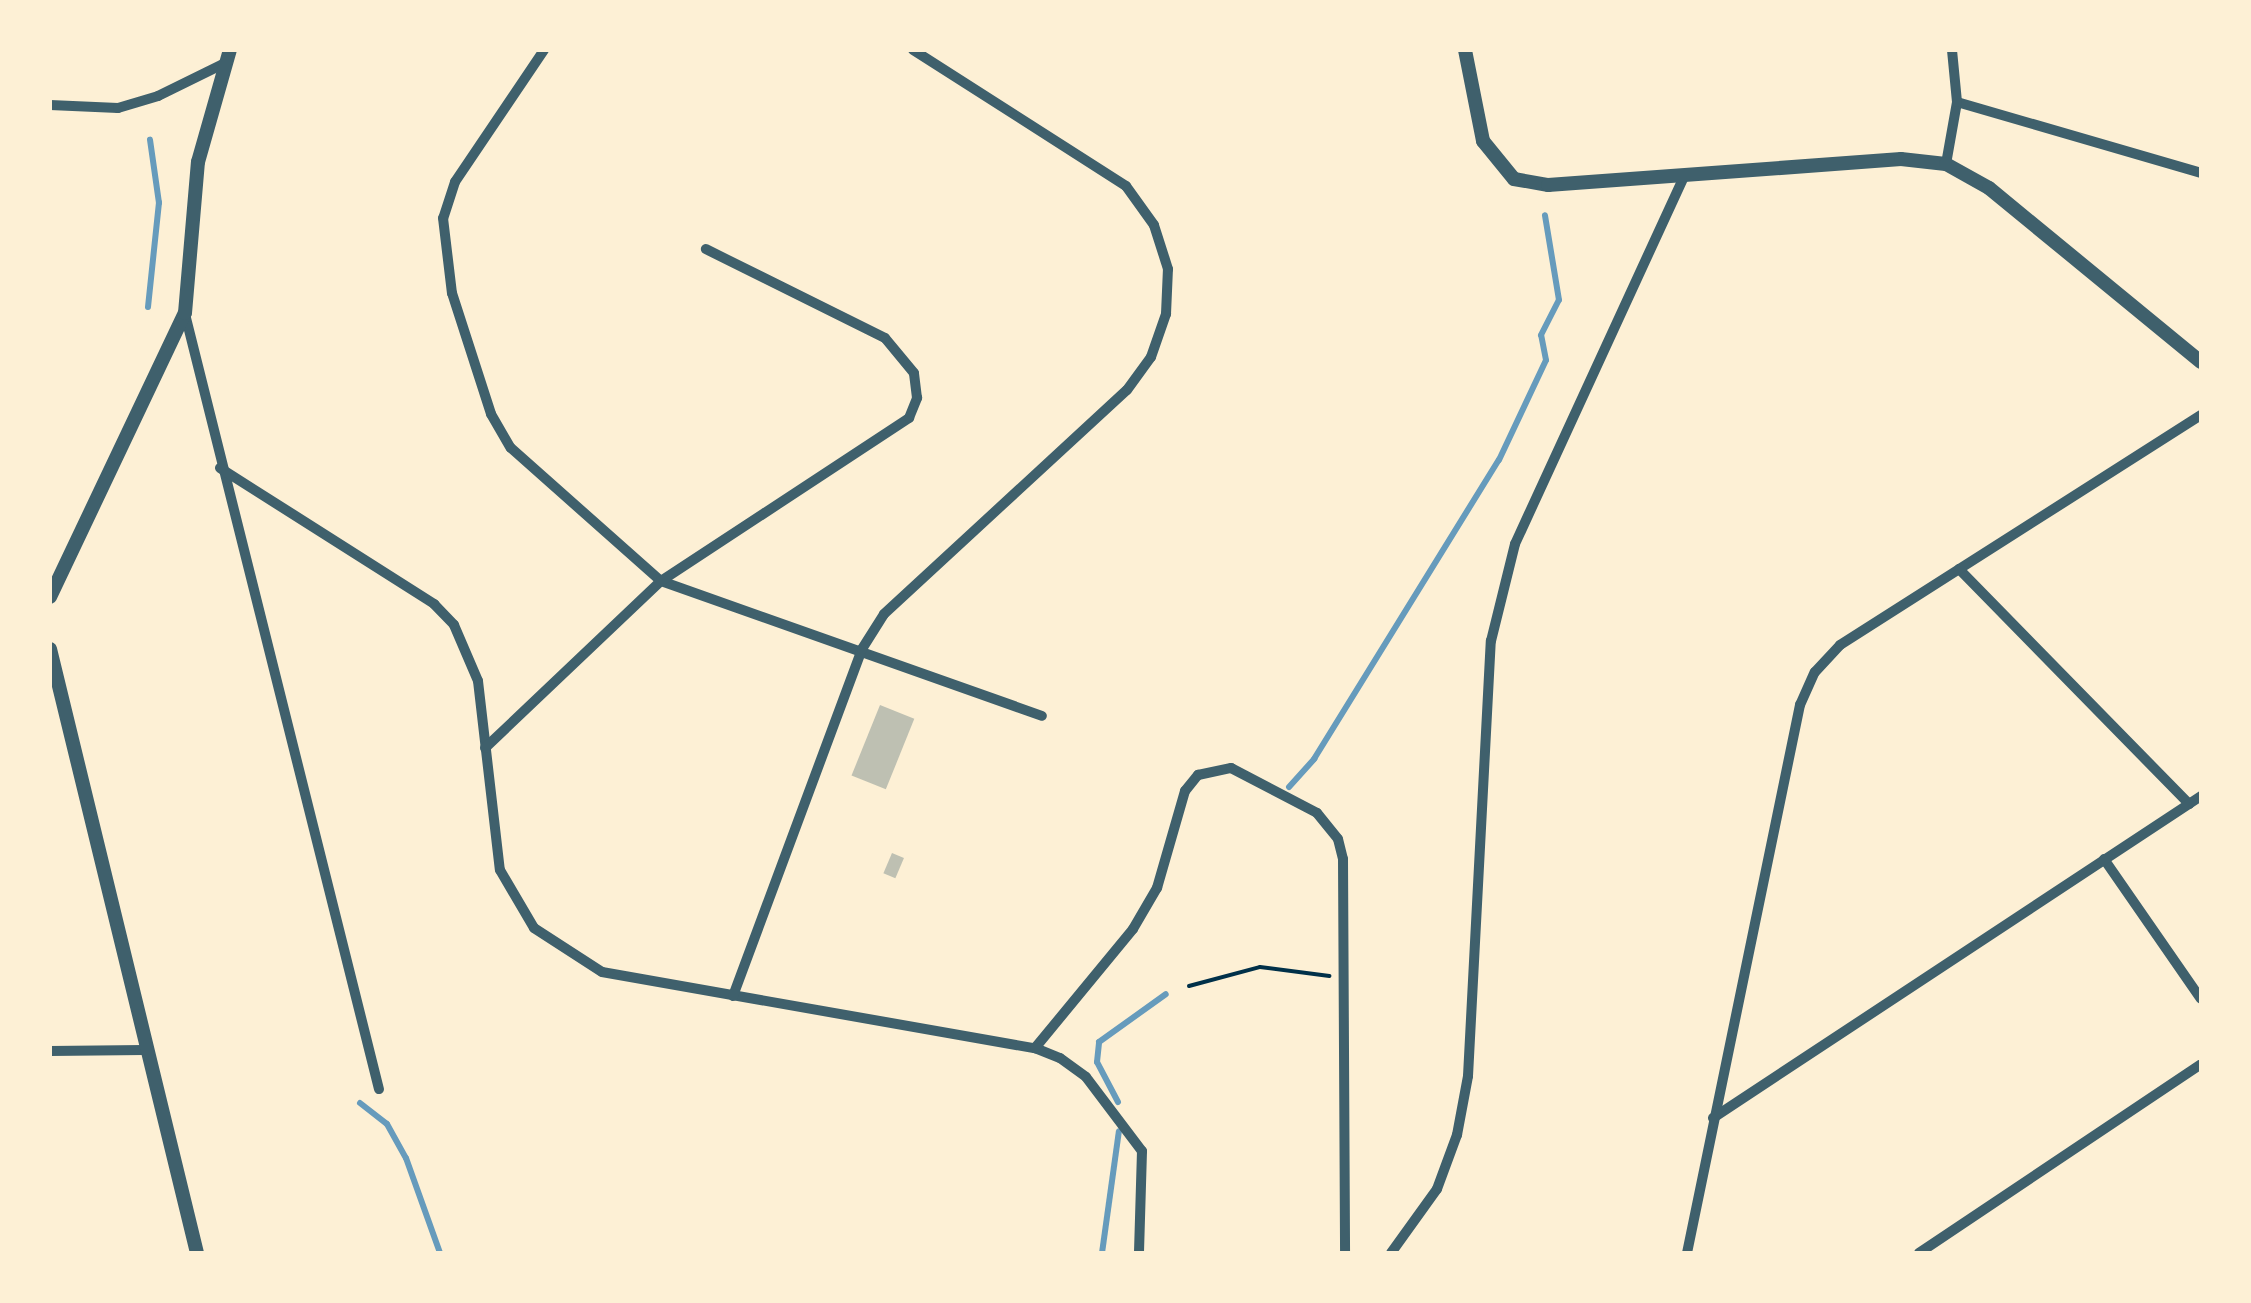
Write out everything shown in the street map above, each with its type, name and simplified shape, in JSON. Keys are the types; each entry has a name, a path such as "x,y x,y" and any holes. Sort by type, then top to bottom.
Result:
{"street":[{"path":"544,50 454,182 443,218 443,254 491,414 511,448 661,581 862,649 1042,716"},
{"path":"732,996 862,649 908,588 1127,390 1152,358 1166,314 1168,269 1154,225 1126,186 914,50"},
{"path":"1465,50 1484,141 1514,179 1548,186 1901,159 1946,164 1989,188 2201,362"},
{"path":"1946,164 1958,102 1952,50"},
{"path":"50,105 118,108 158,96 227,57"},
{"path":"227,57 198,162 184,313 379,1089"},
{"path":"1958,102 2201,173"},
{"path":"1391,1253 1437,1189 1458,1134 1468,1076 1491,641 1515,544 1684,176"},
{"path":"485,748 661,581 889,436 909,418 917,398 914,373 885,338 706,248"},
{"path":"50,597 184,313"},
{"path":"1686,1253 1807,689 1840,646 2201,415"},
{"path":"220,468 434,604 454,625 478,681 500,870 534,928 602,972 1035,1048 1086,1077 1142,1151 1139,1253"},
{"path":"1959,569 2189,804"},
{"path":"50,649 144,1050 197,1253"},
{"path":"1035,1048 1133,930 1157,888 1185,791 1198,775 1231,768 1328,824 1343,859 1346,1253"},
{"path":"1713,1118 2201,796"},
{"path":"2104,859 2201,999"},
{"path":"50,1051 144,1050"},
{"path":"1919,1253 2201,1064"}],"path":[{"path":"1189,986 1260,967 1344,978"}],"building":[{"path":"880,705 914,719 886,789 852,775"},
{"path":"892,853 904,858 895,878 883,873"}],"waterway":[{"path":"148,307 159,203 150,140"},
{"path":"1289,787 1314,759 1499,460 1546,360 1541,335 1559,300 1545,215"},
{"path":"1118,1102 1097,1062 1099,1042 1166,994"},
{"path":"360,1103 387,1124 406,1158 440,1253"},
{"path":"1102,1253 1119,1131"}]}
